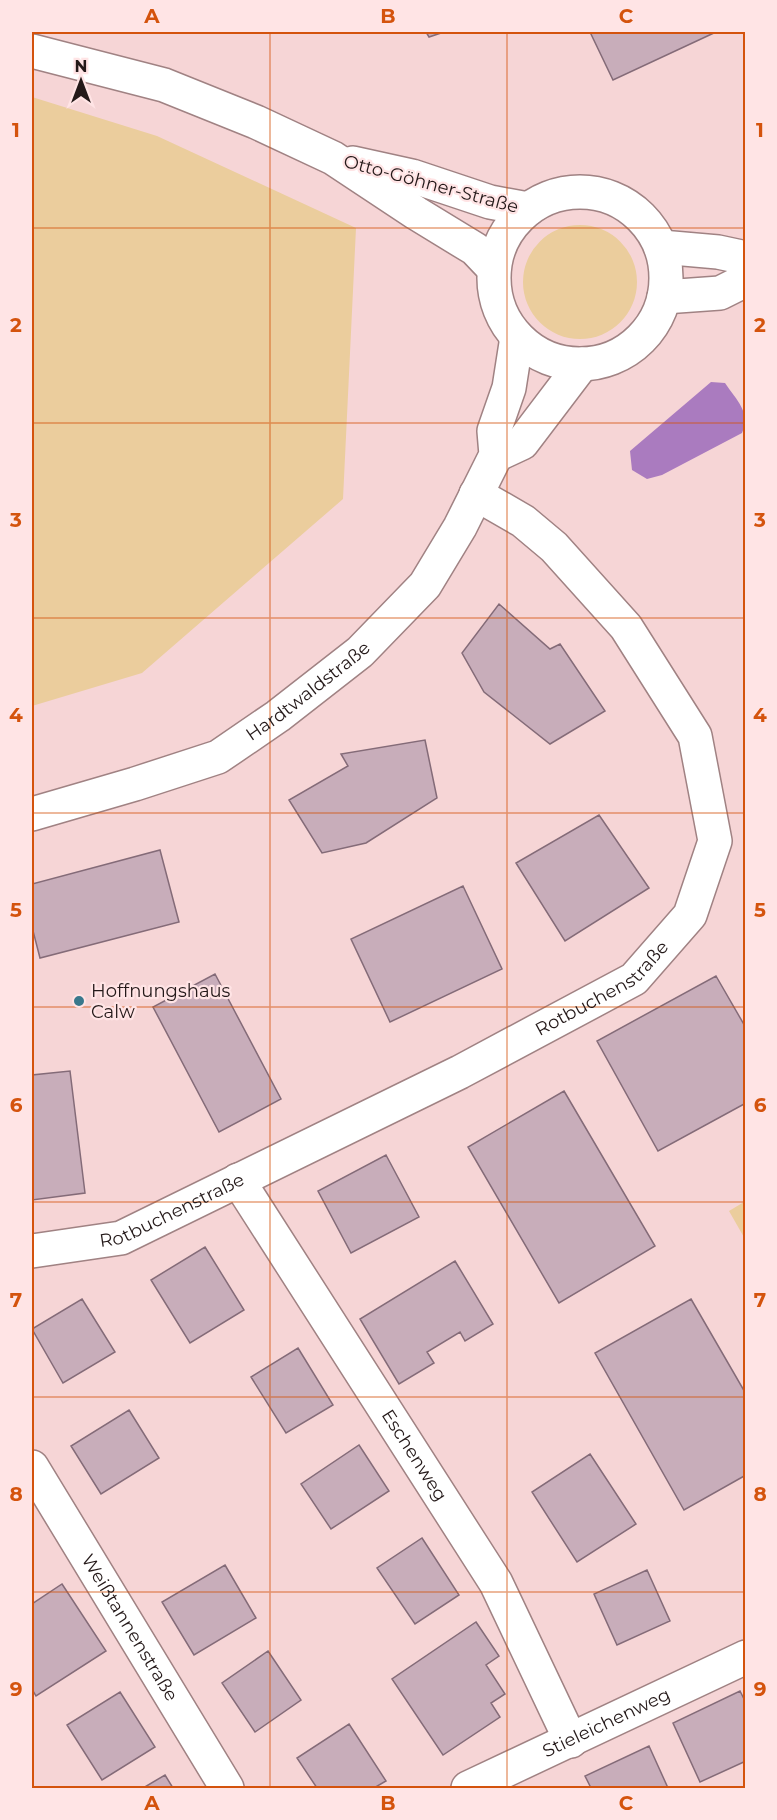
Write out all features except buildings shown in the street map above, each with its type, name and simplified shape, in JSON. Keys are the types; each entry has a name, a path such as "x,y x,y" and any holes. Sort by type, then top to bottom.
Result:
{"street":[{"name":"Otto-Göhner-Straße","path":"32,51 164,85 256,122 333,158 475,249 494,269"},
{"name":"Otto-Göhner-Straße","path":"333,158 412,176 489,201 528,209"},
{"path":"578,192 604,195 628,206 648,224 661,247 667,272 664,297 656,318 643,337 626,351 604,360 582,364 564,363 546,358 531,349 517,337 503,317 495,294 494,269 499,247 511,226 528,209 551,197 578,192"},
{"path":"661,247 718,252 746,258"},
{"path":"664,297 720,293 746,280"},
{"name":"Hardtwaldstraße","path":"32,814 218,757 278,716 360,652 425,585 460,526 496,455 494,431 509,388 517,337"},
{"path":"496,455 522,442 582,364"},
{"name":"Rotbuchenstraße","path":"32,1251 121,1238 460,1072 634,980 690,915 715,841 695,736 626,627 554,547 523,521 476,494"},
{"name":"Eschenweg","path":"238,1180 496,1583 571,1741"},
{"name":"Weißtannenstraße","path":"32,1467 227,1788"},
{"name":"Stieleichenweg","path":"468,1788 746,1657"}],"shaded area":[{"path":"32,97 157,136 356,228 343,499 142,673 32,706"},
{"path":"580,225 602,229 620,242 633,260 637,282 633,304 620,322 602,335 580,339 558,335 540,322 527,304 523,282 527,260 540,242 558,229"},
{"path":"711,382 725,383 738,401 745,419 742,433 662,475 647,479 632,470 630,451"},
{"path":"744,1202 746,1205 745,1239 729,1211"}],"place":[{"name":"Hoffnungshaus Calw","path":"79,1001"}]}
